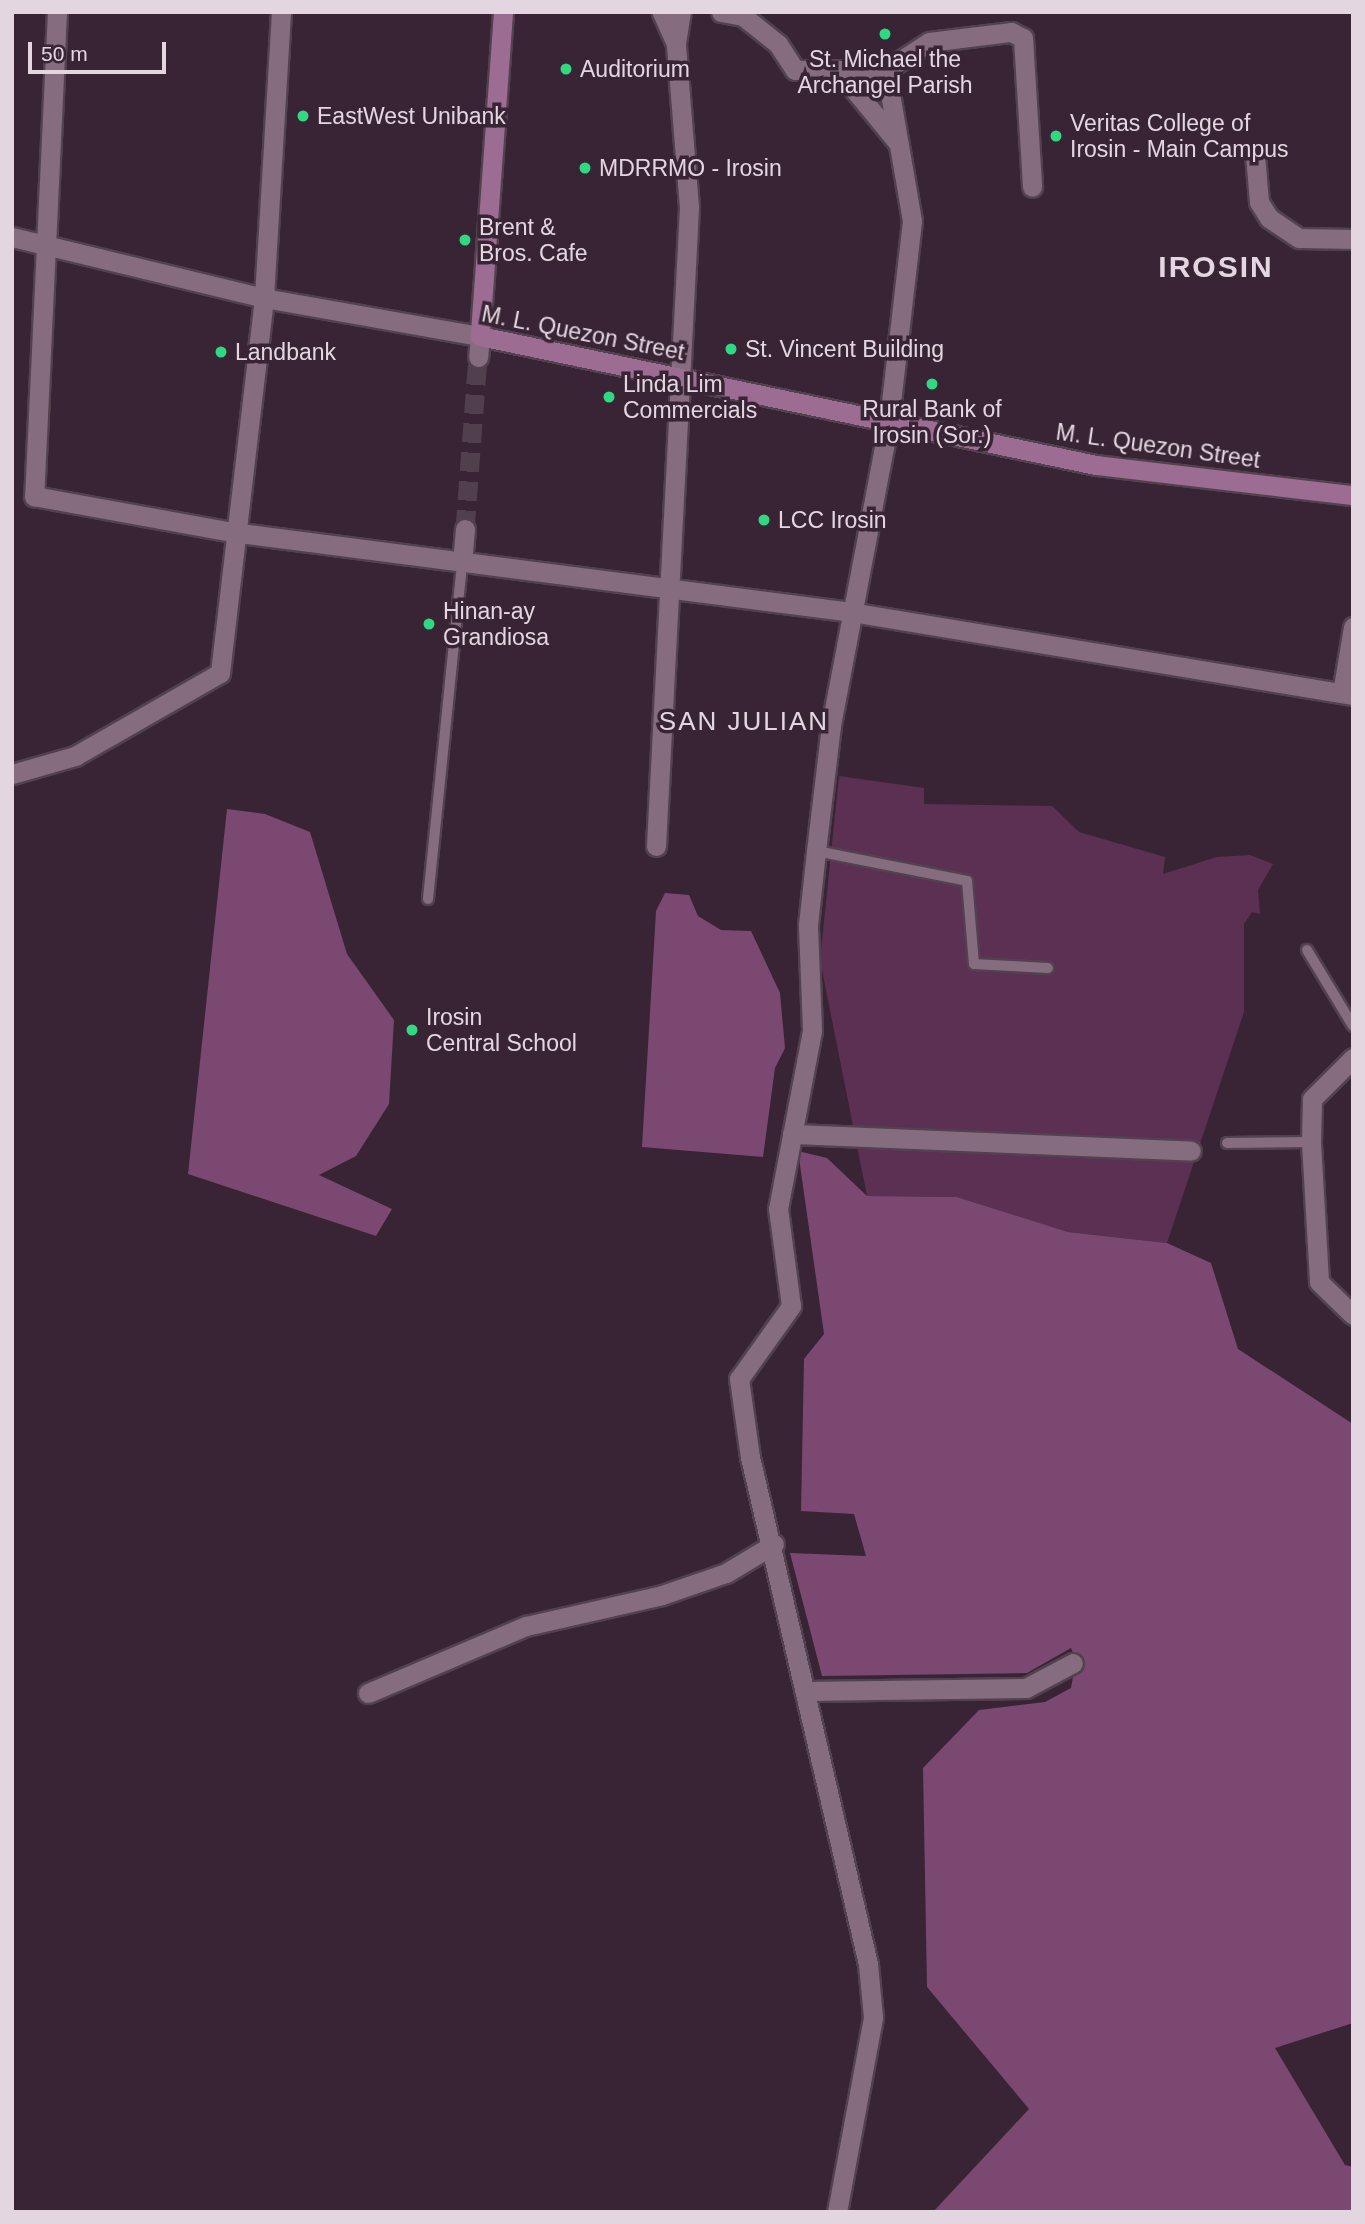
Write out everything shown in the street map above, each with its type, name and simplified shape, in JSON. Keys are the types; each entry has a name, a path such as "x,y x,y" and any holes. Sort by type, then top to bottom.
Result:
{"main road":[{"path":"480,336 503,12"},
{"name":"M. L. Quezon Street","path":"480,336 1136,472 1353,495"}],"street":[{"path":"57,12 50,246 34,496 232,531 851,612 1347,694 1353,627"},
{"path":"12,774 75,756 220,673 232,531 264,298 281,12"},
{"path":"662,12 676,44"},
{"path":"656,846 689,207 676,44 681,12"},
{"path":"721,12 743,16 778,44 796,70 886,70 929,42 1011,32 1023,38 1031,187"},
{"path":"836,2212 873,2018 868,1964 774,1544 750,1457 739,1379 791,1306 778,1209 814,1013 808,925 816,851 851,612 888,420 912,221 886,70"},
{"path":"839,71 901,147"},
{"path":"1255,155 1259,202 1269,218 1298,237 1353,239"},
{"name":"M. L. Quezon Street","path":"12,237 264,298 480,336"},
{"path":"478,357 480,336"},
{"path":"462,563 465,529"},
{"path":"1353,1058 1311,1099 1319,1282 1353,1315"},
{"path":"792,1135 1191,1151"},
{"path":"368,1693 526,1626 662,1595 726,1573 774,1544"},
{"path":"805,1690 1026,1688 1073,1663"}],"lane":[{"path":"428,899 462,563"},
{"path":"816,851 967,881 974,964 1048,968"},
{"path":"1307,950 1353,1026"},
{"path":"1227,1143 1311,1142"}],"shaded area":[{"path":"839,776 924,788 924,804 1052,806 1079,832 1165,857 1163,874 1217,857 1250,855 1273,864 1258,890 1260,914 1252,912 1244,924 1244,1012 1167,1243 1068,1232 957,1197 867,1196 820,960"},
{"path":"227,809 265,814 310,832 347,954 394,1020 389,1104 356,1156 319,1175 392,1209 376,1236 188,1174"},
{"path":"665,893 689,895 698,916 721,930 751,931 780,993 785,1048 775,1068 763,1157 642,1147 656,911"},
{"path":"798,1151 827,1158 867,1196 957,1197 1068,1232 1167,1243 1211,1263 1238,1349 1353,1424 1353,2023 1275,2048 1345,2165 1353,2167 1353,2212 933,2212 1029,2109 927,1987 923,1768 979,1710 1045,1702 1071,1688 1076,1660 1071,1648 1027,1673 822,1676 790,1553 866,1556 854,1514 801,1511 804,1359 824,1334"}],"tunnel":[{"path":"465,529 478,357"}],"place":[{"name":"St. Michael the Archangel Parish","path":"885,34"},
{"name":"Auditorium","path":"566,69"},
{"name":"EastWest Unibank","path":"303,116"},
{"name":"Veritas College of Irosin - Main Campus","path":"1056,136"},
{"name":"MDRRMO - Irosin","path":"585,168"},
{"name":"Brent & Bros. Cafe","path":"465,240"},
{"name":"St. Vincent Building","path":"731,349"},
{"name":"Landbank","path":"221,352"},
{"name":"Rural Bank of Irosin (Sor.)","path":"932,384"},
{"name":"Linda Lim Commercials","path":"609,397"},
{"name":"LCC Irosin","path":"764,520"},
{"name":"Hinan-ay Grandiosa","path":"429,624"},
{"name":"Irosin Central School","path":"412,1030"}],"district":[{"name":"IROSIN","path":"1216,267"},
{"name":"SAN JULIAN","path":"744,722"}]}
